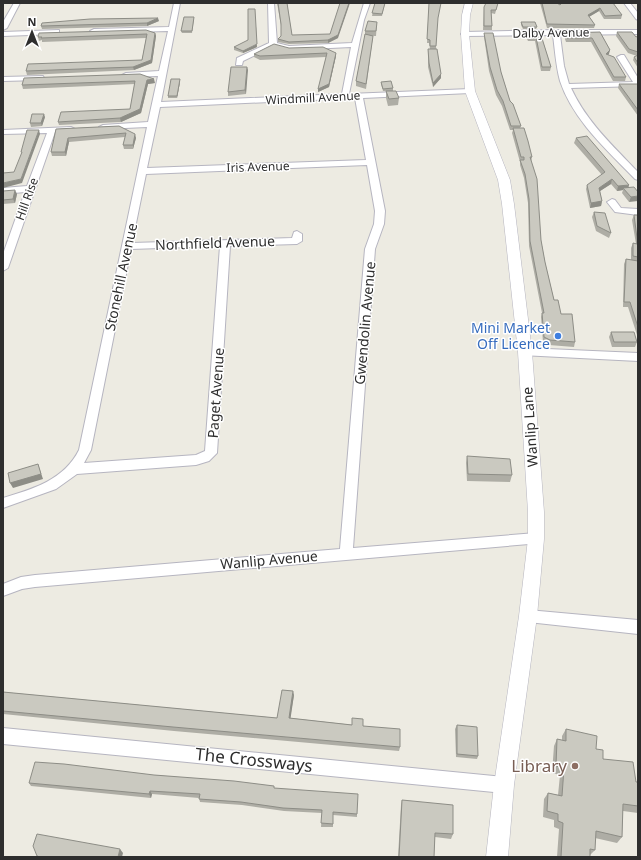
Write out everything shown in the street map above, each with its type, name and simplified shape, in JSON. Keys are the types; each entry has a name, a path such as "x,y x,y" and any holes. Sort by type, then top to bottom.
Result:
{"street":[{"path":"3,28 17,3"},
{"name":"Stonehill Avenue","path":"3,503 45,489 62,480 82,460 177,3"},
{"path":"271,3 273,44"},
{"path":"346,96 345,90 354,45 367,3"},
{"name":"Wanlip Lane","path":"469,3 466,15 465,34 470,91 504,180 524,352 536,512 536,539 528,616 504,785 497,857"},
{"path":"627,3 638,18"},
{"path":"88,31 172,29"},
{"path":"3,34 64,32"},
{"path":"556,32 560,67 567,86 585,118 634,169 638,177"},
{"name":"Dalby Avenue","path":"465,34 638,32"},
{"path":"239,60 273,44 289,48 354,45"},
{"path":"634,57 618,57 638,84"},
{"path":"115,75 163,74"},
{"path":"3,79 51,77"},
{"path":"567,86 638,84"},
{"name":"Windmill Avenue","path":"156,105 470,91"},
{"name":"Gwendolin Avenue","path":"346,554 370,249 378,224 380,211 359,96"},
{"path":"3,132 152,124"},
{"name":"Hill Rise","path":"3,268 52,130"},
{"name":"Iris Avenue","path":"143,171 372,162"},
{"path":"3,191 30,190"},
{"path":"616,210 638,212"},
{"name":"Northfield Avenue","path":"127,246 297,241 297,234"},
{"name":"Paget Avenue","path":"74,469 196,460 206,458 211,453 225,243"},
{"path":"524,352 638,357"},
{"name":"Wanlip Avenue","path":"3,590 21,583 35,581 536,539"},
{"path":"528,616 638,627"},
{"name":"The Crossways","path":"3,736 504,785"}],"building":[{"path":"278,3 287,3 292,35 330,34 340,3 349,3 338,35 328,40 289,42 278,39 281,36 281,24"},
{"path":"375,3 385,3 382,14 372,13"},
{"path":"429,3 441,3 438,18 436,46 430,46 430,40 427,39"},
{"path":"486,3 498,3 496,10 491,10 492,26 484,26 484,7"},
{"path":"542,3 557,3 560,5 562,3 613,3 622,15 605,16 600,8 588,15 595,25 547,24"},
{"path":"248,9 255,9 257,44 243,51 234,47 248,40"},
{"path":"184,17 194,17 192,31 181,31"},
{"path":"158,18 147,23 41,26 42,23 90,19"},
{"path":"368,21 377,22 376,31 365,31"},
{"path":"521,22 535,22 537,27 523,27"},
{"path":"146,30 155,33 151,60 133,67 26,71 28,64 142,60 147,34 41,38 42,37 38,37 39,33"},
{"path":"527,32 540,32 551,67 542,67 536,37 529,37"},
{"path":"600,32 610,50 606,54 614,57 626,77 614,77 592,38 567,38 564,33"},
{"path":"617,32 632,32 636,37 638,36 638,52 629,49"},
{"path":"484,33 493,33 501,72 510,101 513,104 521,126 511,126 490,67"},
{"path":"365,34 373,36 366,84 356,81"},
{"path":"274,44 289,48 323,47 336,53 329,84 318,89 327,53 260,56 254,54"},
{"path":"428,49 437,49 441,74 433,83 429,63"},
{"path":"638,55 638,63 634,57"},
{"path":"231,67 247,67 245,90 228,92"},
{"path":"140,74 154,79 147,80 140,109 120,118 58,122 61,112 130,109 135,81 22,85 24,78"},
{"path":"171,79 180,79 177,96 168,96"},
{"path":"391,81 393,88 383,89 381,82"},
{"path":"619,84 638,84 638,110"},
{"path":"386,91 396,91 399,98 389,99"},
{"path":"32,114 44,114 41,123 30,123"},
{"path":"119,126 135,134 133,145 123,145 126,133 68,138 65,152 51,152 56,129"},
{"path":"513,128 524,128 528,141 532,157 530,157 537,179 541,240 545,262 554,300 558,300 561,314 572,314 575,342 550,340 544,337 542,313 544,313 530,241 529,199 525,174 520,160 524,160 524,157 521,157"},
{"path":"27,130 39,130 21,179 3,183 3,173 14,172 22,152"},
{"path":"587,136 629,185 618,186 612,179 599,188 602,201 591,203 587,185 605,172 576,138"},
{"path":"634,187 638,192 638,196 631,197 623,188"},
{"path":"15,190 13,199 3,200 3,191"},
{"path":"594,212 605,213 611,233 597,226"},
{"path":"634,215 638,215 638,257 633,256 633,243 637,244"},
{"path":"626,259 638,261 638,327 630,302 624,302"},
{"path":"611,332 634,332 637,342 614,342"},
{"path":"467,456 510,459 512,475 468,474"},
{"path":"38,464 41,474 10,483 8,473"},
{"path":"282,690 293,691 289,718 352,725 352,718 363,719 363,726 400,729 400,747 3,711 3,692 277,718"},
{"path":"457,725 477,727 478,756 457,754"},
{"path":"566,729 597,736 596,749 603,750 603,759 633,762 636,782 638,782 638,806 623,804 622,837 596,831 595,850 590,849 590,857 561,857 563,823 558,821 558,814 547,811 548,793 562,796 564,768 556,766 557,739 566,741"},
{"path":"35,762 154,775 234,781 274,786 274,788 358,794 357,814 333,812 333,824 321,823 322,810 283,808 241,802 199,799 200,794 150,791 149,794 29,783"},
{"path":"402,800 453,805 453,834 435,833 434,857 399,857"},
{"path":"37,834 120,849 118,857 40,857 37,856 33,846"}],"place":[{"name":"Mini Market Off Licence","path":"558,336"},
{"name":"Library","path":"575,766"}]}
